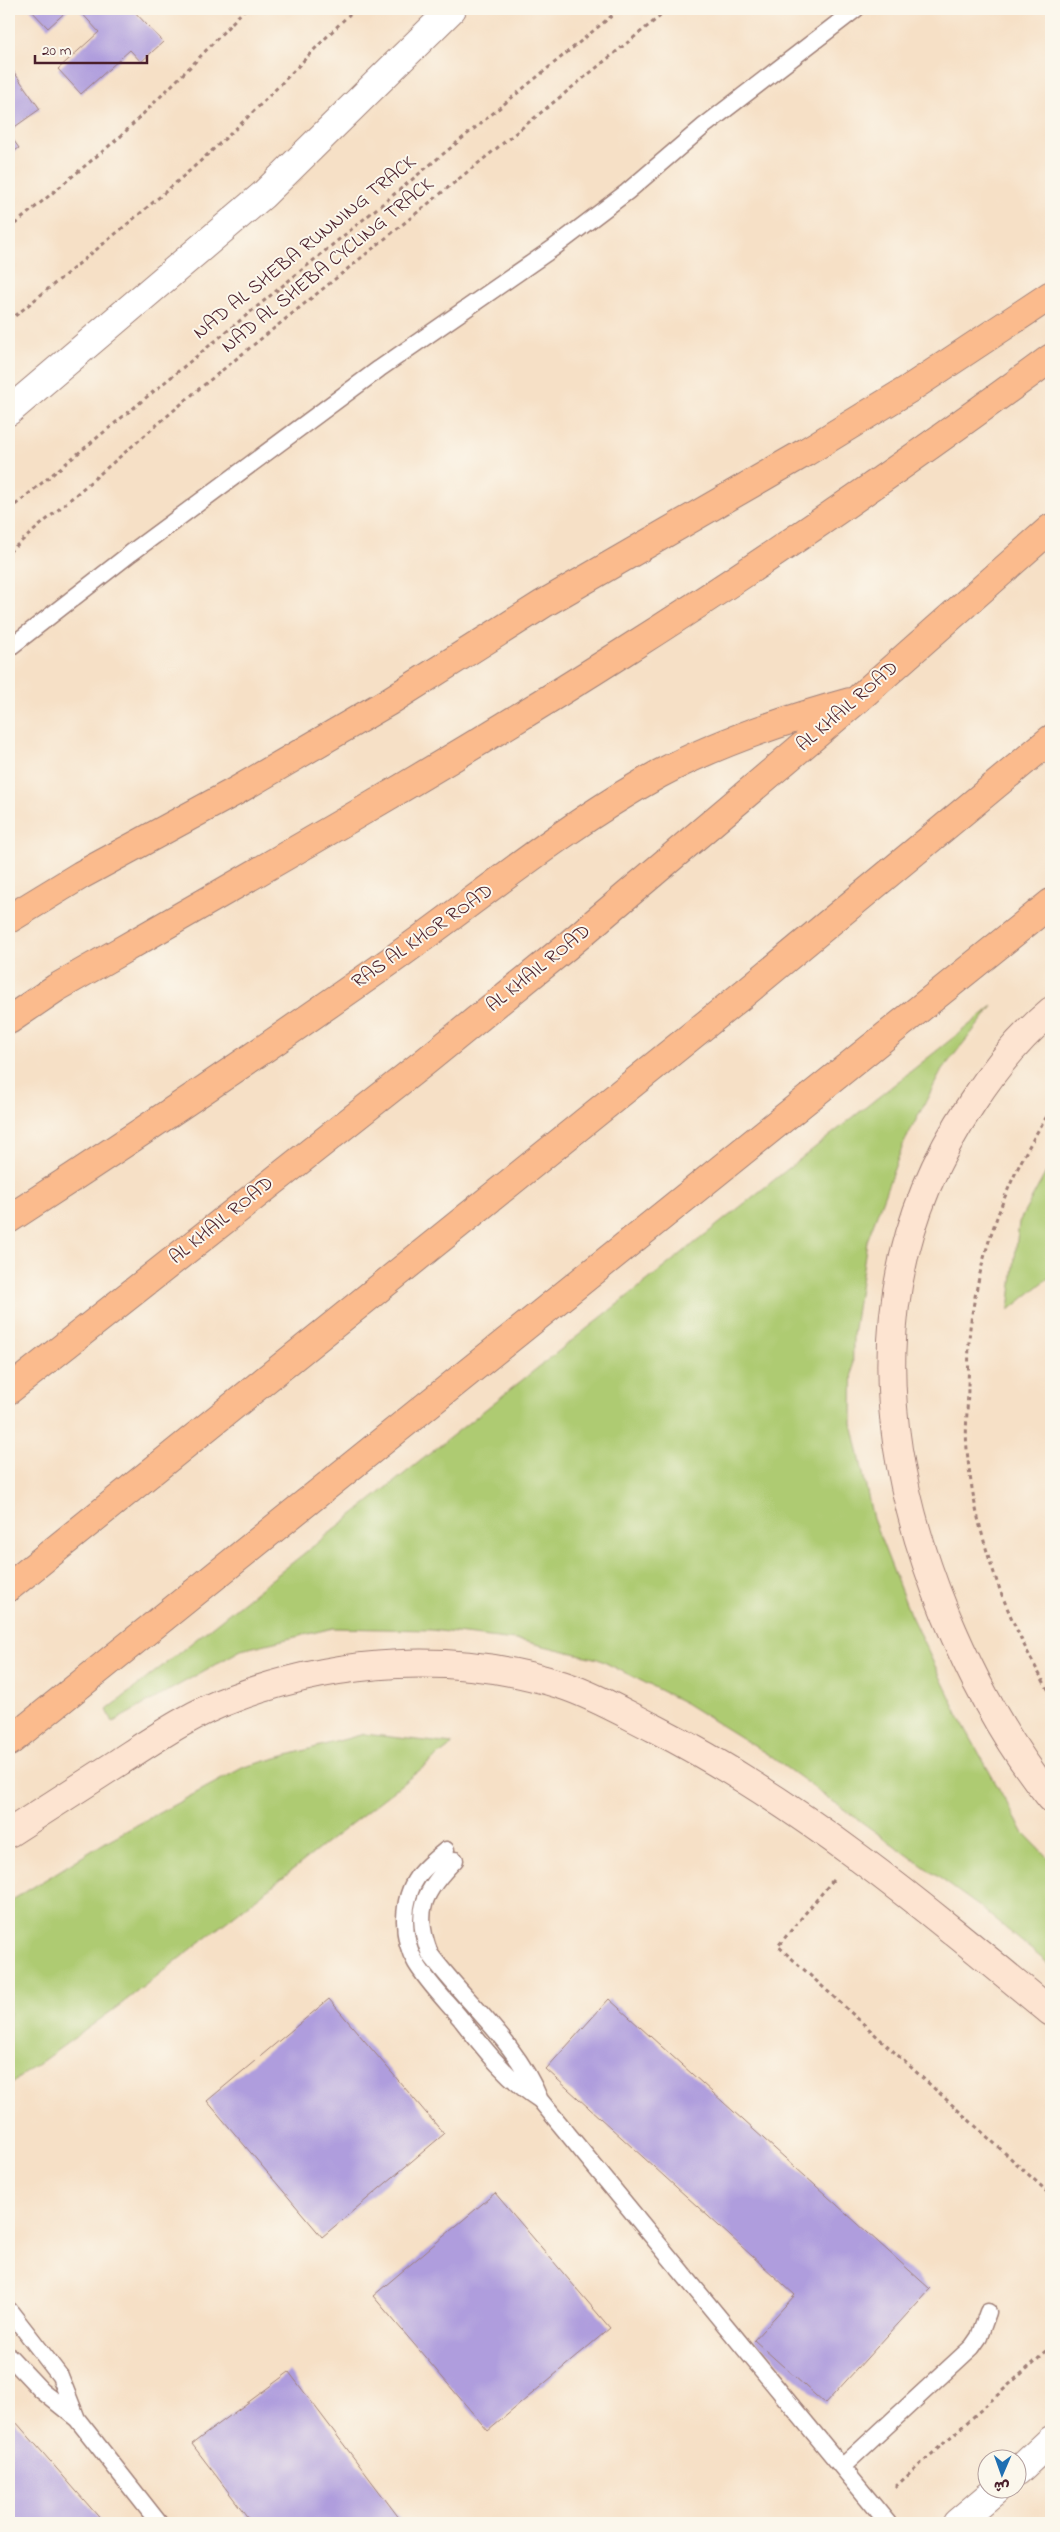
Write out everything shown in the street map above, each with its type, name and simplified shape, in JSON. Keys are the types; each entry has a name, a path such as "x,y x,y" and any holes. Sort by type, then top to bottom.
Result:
{"highway":[{"path":"9,919 81,875 236,791 388,702 543,604 894,399 1051,295"},
{"path":"9,1020 56,988 356,815 621,654 770,558 916,457 1051,358"},
{"name":"AL KHAIL ROAD","path":"9,1390 426,1061 566,947 858,699 1051,528"},
{"name":"RAS AL KHOR ROAD","path":"9,1219 236,1067 599,810 660,774 724,744 790,718 858,699"},
{"path":"9,1587 725,1008 1051,739"},
{"path":"9,1742 1051,903"}],"street":[{"path":"9,411 263,195 452,9"},
{"path":"1051,1011 1034,1025 990,1075 954,1130 926,1189 901,1270 893,1317 890,1383 896,1448 911,1513 931,1577 956,1640 982,1691 1010,1741 1051,1798"},
{"path":"9,1833 180,1722 231,1699 284,1681 340,1669 396,1663 434,1664 508,1672 563,1685 622,1712 737,1773 855,1855 942,1921 1051,2012"},
{"path":"1028,2462 1051,2440"},
{"path":"957,2523 984,2500"}],"lane":[{"path":"9,648 131,553 380,369 559,243 627,192 704,126 856,9"},
{"path":"450,1855 424,1900 421,1919 423,1937 430,1954 522,2063 540,2100 888,2523"},
{"path":"9,2310 60,2376 77,2419"},
{"path":"842,2467 972,2347 979,2337 988,2312"},
{"path":"9,2356 41,2390 77,2419 159,2523"}],"path":[{"path":"9,229 121,136 245,9"},
{"path":"9,321 161,197 274,92 355,9"},
{"name":"NAD AL SHEBA RUNNING TRACK","path":"9,510 620,9"},
{"name":"NAD AL SHEBA CYCLING TRACK","path":"9,552 194,393 669,9"},
{"path":"1051,1110 1014,1173 992,1232 978,1281 970,1330 967,1447 972,1487 980,1522 1000,1588 1030,1660 1051,1694"},
{"path":"855,1855 778,1946 1051,2195"},
{"path":"874,2506 1051,2347"}],"green space":[{"path":"993,1006 942,1070 903,1145 867,1241 853,1335 852,1423 873,1519 910,1614 964,1726 1023,1832 1051,1861 1051,1966 980,1907 767,1754 685,1703 598,1659 523,1641 431,1630 333,1628 241,1650 113,1722 107,1710"},
{"path":"1051,1163 1051,1276 1009,1310 1019,1222"},
{"path":"364,1734 453,1744 120,2005 9,2085 9,1902 109,1840 244,1767"}],"building":[{"path":"30,9 69,9 48,28"},
{"path":"78,9 132,9 163,42 141,62 130,50 81,94 58,69 99,32"},
{"path":"9,65 40,109 9,131"},
{"path":"9,134 19,148 9,155"},
{"path":"329,1999 444,2134 322,2237 207,2101"},
{"path":"609,1999 930,2289 825,2404 754,2340 795,2295 546,2069"},
{"path":"495,2193 610,2328 488,2431 373,2296"},
{"path":"289,2372 403,2523 252,2523 192,2444"},
{"path":"9,2414 104,2523 9,2523"}]}
